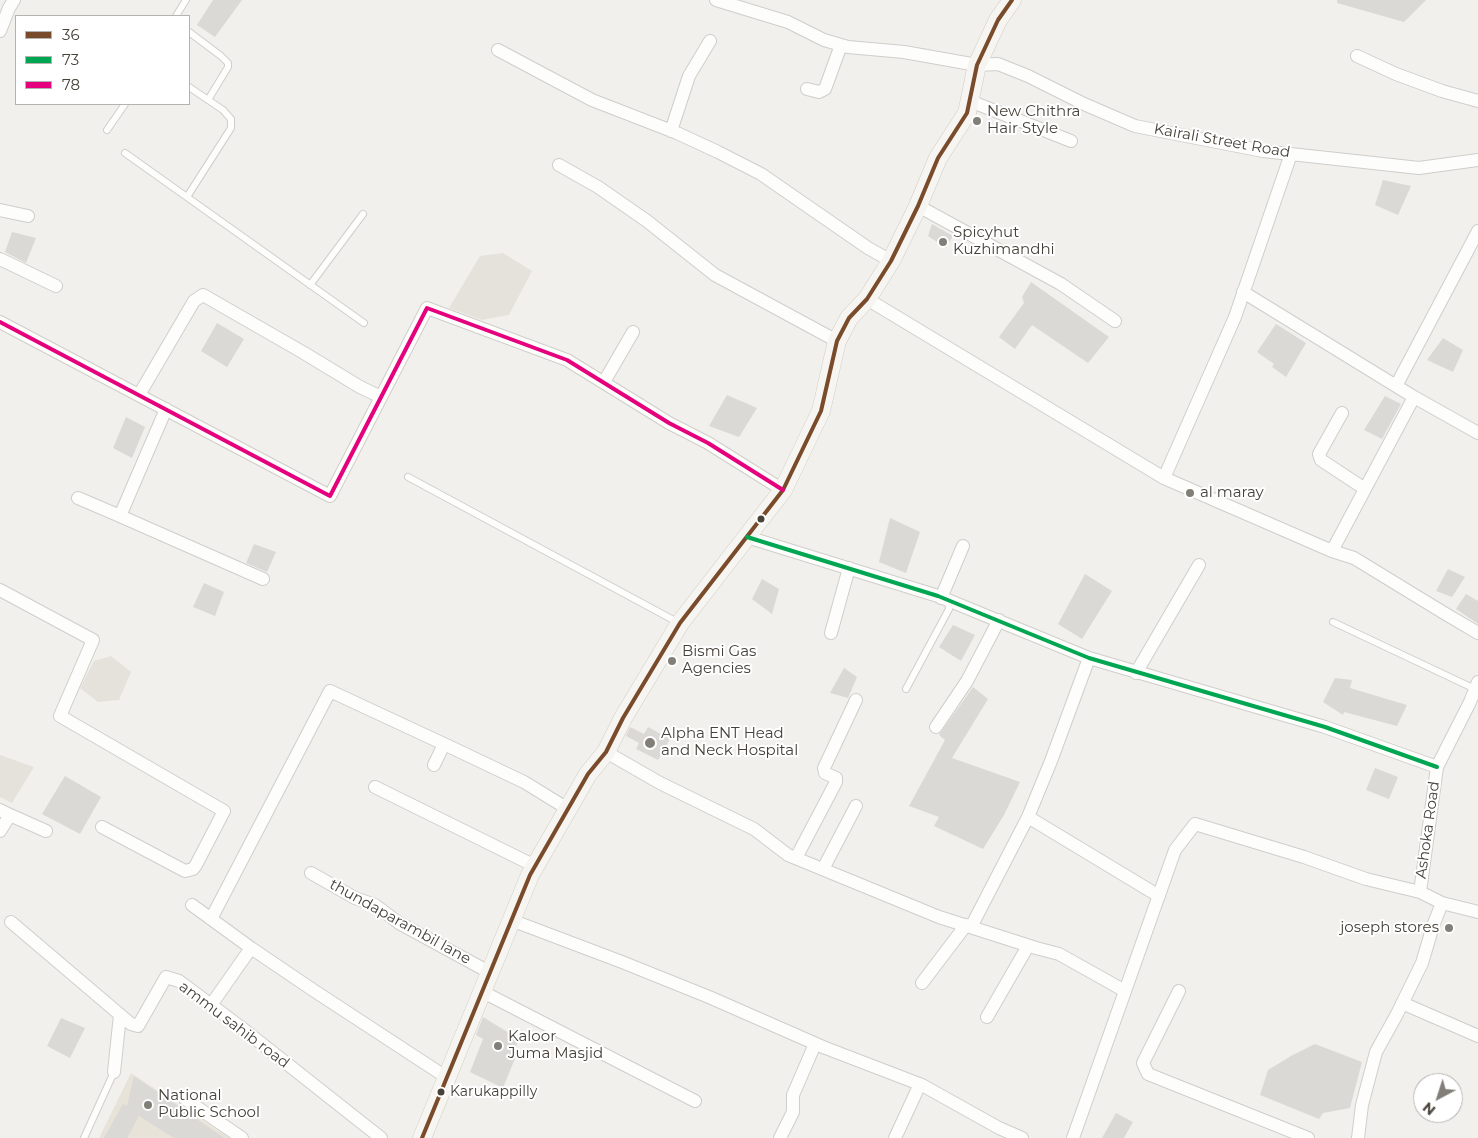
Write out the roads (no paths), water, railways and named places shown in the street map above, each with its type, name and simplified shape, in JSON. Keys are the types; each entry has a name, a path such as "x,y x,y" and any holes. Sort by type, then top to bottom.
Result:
{"street":[{"path":"0,31 14,0"},
{"name":"Kairali Street Road","path":"719,0 788,22 824,40 848,48 904,52 977,65 998,64 1135,126 1263,151 1419,168 1478,160"},
{"path":"422,1138 481,991 535,866 588,774 606,752 623,718 680,623 783,490 821,411 837,341 849,318 867,299 891,261 918,206 938,158 967,114 977,65 998,20 1012,0"},
{"path":"671,132 689,76 710,41"},
{"path":"807,89 819,92 825,89 841,45"},
{"path":"498,50 592,100 718,152 761,174 868,248 891,261"},
{"path":"1357,56 1396,74 1442,91 1478,101"},
{"path":"970,101 1071,141"},
{"path":"1164,478 1235,317 1291,154"},
{"path":"559,165 598,187 647,221 714,274 837,341"},
{"path":"918,206 1061,284 1115,321"},
{"path":"0,210 28,216"},
{"path":"1396,386 1478,231"},
{"path":"0,260 56,286"},
{"path":"1243,292 1414,397 1478,433"},
{"path":"139,395 194,301 202,296 304,353 360,387 381,396"},
{"path":"867,299 1164,478 1332,551 1354,558 1478,633"},
{"path":"0,322 330,496 427,308 567,360 783,490"},
{"path":"604,382 633,332"},
{"path":"1332,551 1414,397"},
{"path":"120,516 166,409"},
{"path":"1342,413 1319,454 1321,460 1365,489"},
{"path":"78,498 263,578"},
{"path":"747,537 945,599 1089,658 1325,727 1437,767"},
{"path":"945,599 963,546"},
{"path":"1136,673 1199,565"},
{"path":"831,633 849,568"},
{"path":"0,590 93,640 60,716 224,811 196,865 193,869 185,871 102,827"},
{"path":"936,727 968,681 999,620"},
{"path":"922,983 968,926 1028,817 1089,658"},
{"name":"Ashoka Road","path":"1476,686 1437,767 1420,892 1442,903 1478,912"},
{"path":"211,918 330,691 524,782 568,809"},
{"path":"796,858 836,782 836,778 825,773 824,768 856,700"},
{"path":"434,765 444,744"},
{"path":"606,752 660,783 754,829 788,855 939,917 1028,946 1060,954 1125,991"},
{"path":"375,786 535,866"},
{"path":"823,869 856,806"},
{"path":"0,831 5,813 46,831"},
{"path":"1028,817 1159,896"},
{"path":"1073,1138 1175,850 1195,824 1304,857 1366,879 1420,892"},
{"name":"thundaparambil lane","path":"311,873 355,898 375,905 399,923 489,972"},
{"path":"1358,1138 1362,1105 1376,1052 1422,962 1442,903"},
{"path":"192,905 313,990 446,1077"},
{"path":"511,920 622,962 709,997 815,1044 920,1084 998,1128 1022,1138"},
{"name":"ammu sahib road","path":"11,922 132,1024 138,1026 166,977 179,981 381,1138"},
{"path":"987,1017 1028,946"},
{"path":"211,1005 251,948"},
{"path":"481,991 695,1101"},
{"path":"1179,992 1143,1063 1148,1074 1308,1138"},
{"path":"1402,1003 1478,1036"},
{"path":"114,1072 120,1015"},
{"path":"780,1138 793,1112 793,1095 815,1044"},
{"path":"895,1138 920,1084"},
{"path":"185,1099 242,1138"}],"lane":[{"path":"177,15 186,0"},
{"path":"190,33 222,56 228,64 208,100"},
{"path":"187,197 231,128 231,119 223,110 190,88"},
{"path":"107,130 123,105"},
{"path":"125,153 364,323"},
{"path":"310,285 363,214"},
{"path":"408,477 680,623"},
{"path":"906,689 949,609 945,599"},
{"path":"1332,622 1476,686"},
{"path":"84,1138 114,1072"}],"place":[{"name":"New Chithra Hair Style","path":"977,121"},
{"name":"Spicyhut Kuzhimandhi","path":"943,242"},
{"name":"al maray","path":"1190,493"},
{"name":"Bismi Gas Agencies","path":"672,661"},
{"name":"Alpha ENT Head and Neck Hospital","path":"650,743"},
{"name":"joseph stores","path":"1449,928"},
{"name":"Kaloor Juma Masjid","path":"498,1046"},
{"name":"Karukappilly","path":"441,1092"},
{"name":"National Public School","path":"148,1105"}]}
